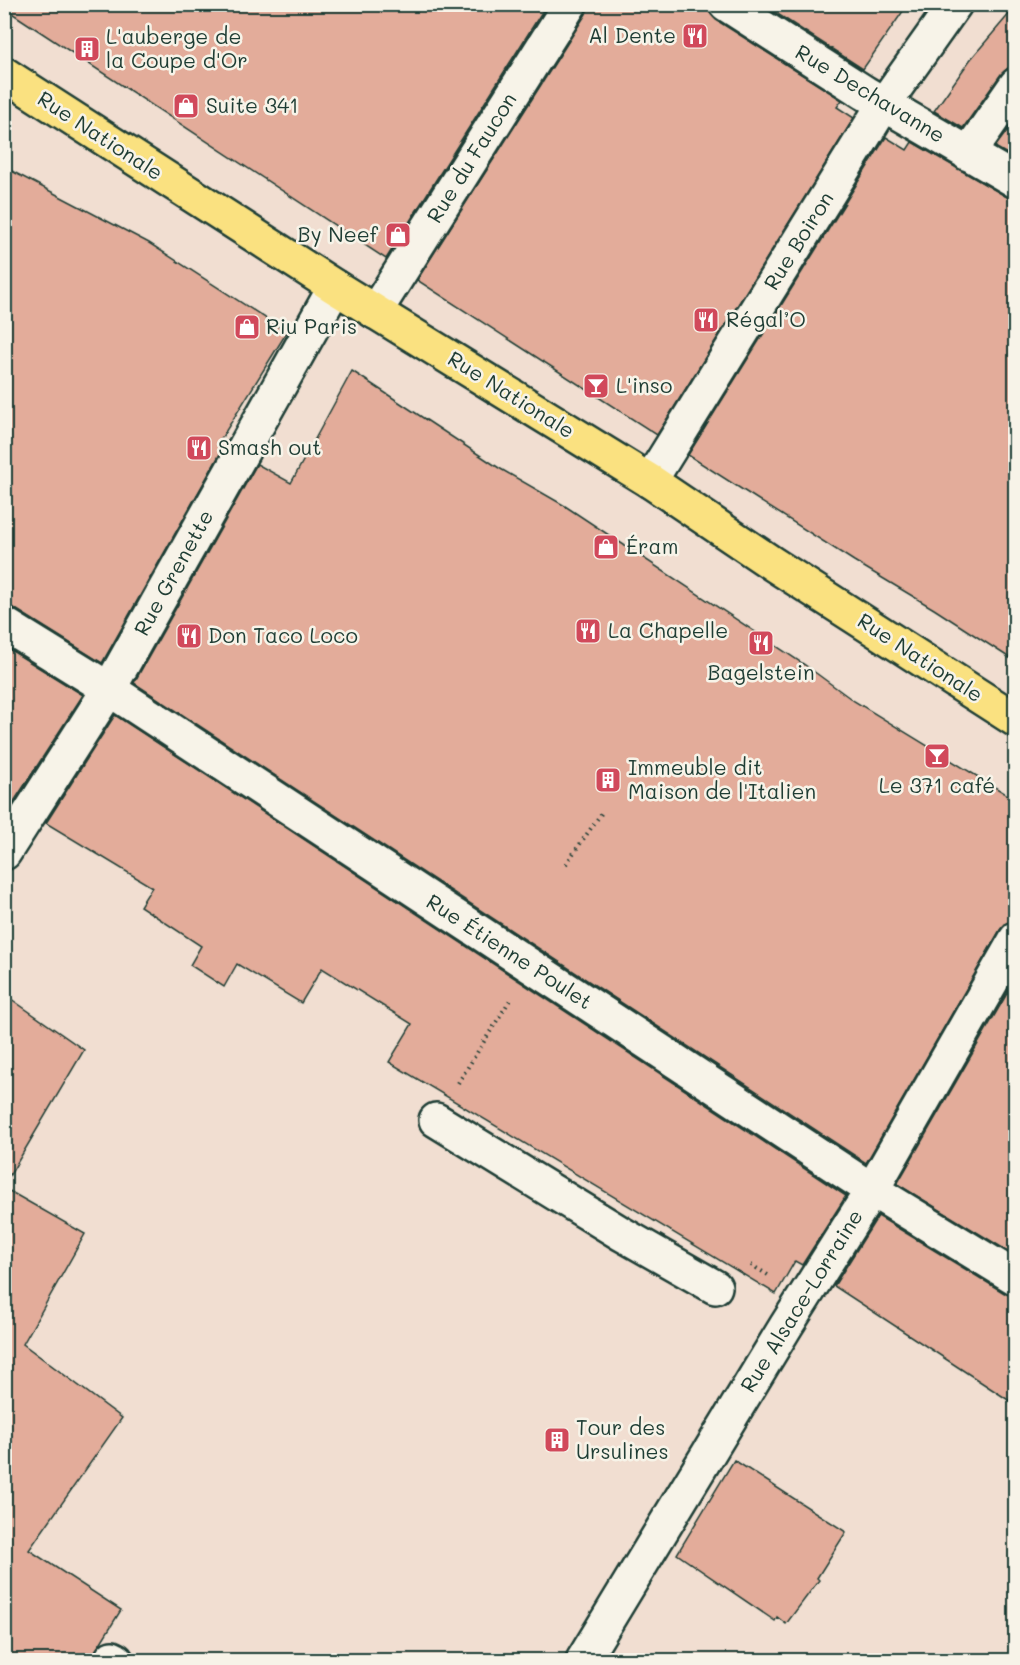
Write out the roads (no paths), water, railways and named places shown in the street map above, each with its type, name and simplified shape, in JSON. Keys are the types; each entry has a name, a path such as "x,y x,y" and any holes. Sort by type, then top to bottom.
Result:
{"main road":[{"name":"Rue Nationale","path":"4,74 335,287 650,481 773,564 1016,720"}],"street":[{"name":"Rue du Faucon","path":"375,312 570,4"},
{"name":"Rue Dechavanne","path":"726,4 884,104 1016,181"},
{"name":"Rue Boiron","path":"650,481 884,104 955,4"},
{"path":"968,153 1016,84"},
{"name":"Rue Grenette","path":"4,853 109,690 335,287"},
{"name":"Rue Étienne Poulet","path":"4,624 109,690 872,1190 1016,1278"},
{"name":"Rue Alsace-Lorraine","path":"583,1660 786,1326 872,1190 1016,939"},
{"path":"436,1120 622,1234 715,1287"}],"place":[{"name":"Al Dente","path":"695,36"},
{"name":"L'auberge de la Coupe d'Or","path":"87,49"},
{"name":"Suite 341","path":"186,106"},
{"name":"By Neef","path":"398,235"},
{"name":"Régal’O","path":"706,320"},
{"name":"Riu Paris","path":"247,327"},
{"name":"L'inso","path":"596,386"},
{"name":"Smash out","path":"199,448"},
{"name":"Éram","path":"606,547"},
{"name":"La Chapelle","path":"588,631"},
{"name":"Don Taco Loco","path":"189,636"},
{"name":"Bagelstein","path":"761,643"},
{"name":"Le 371 café","path":"937,756"},
{"name":"Immeuble dit Maison de l'Italien","path":"608,780"},
{"name":"Tour des Ursulines","path":"557,1440"}]}
